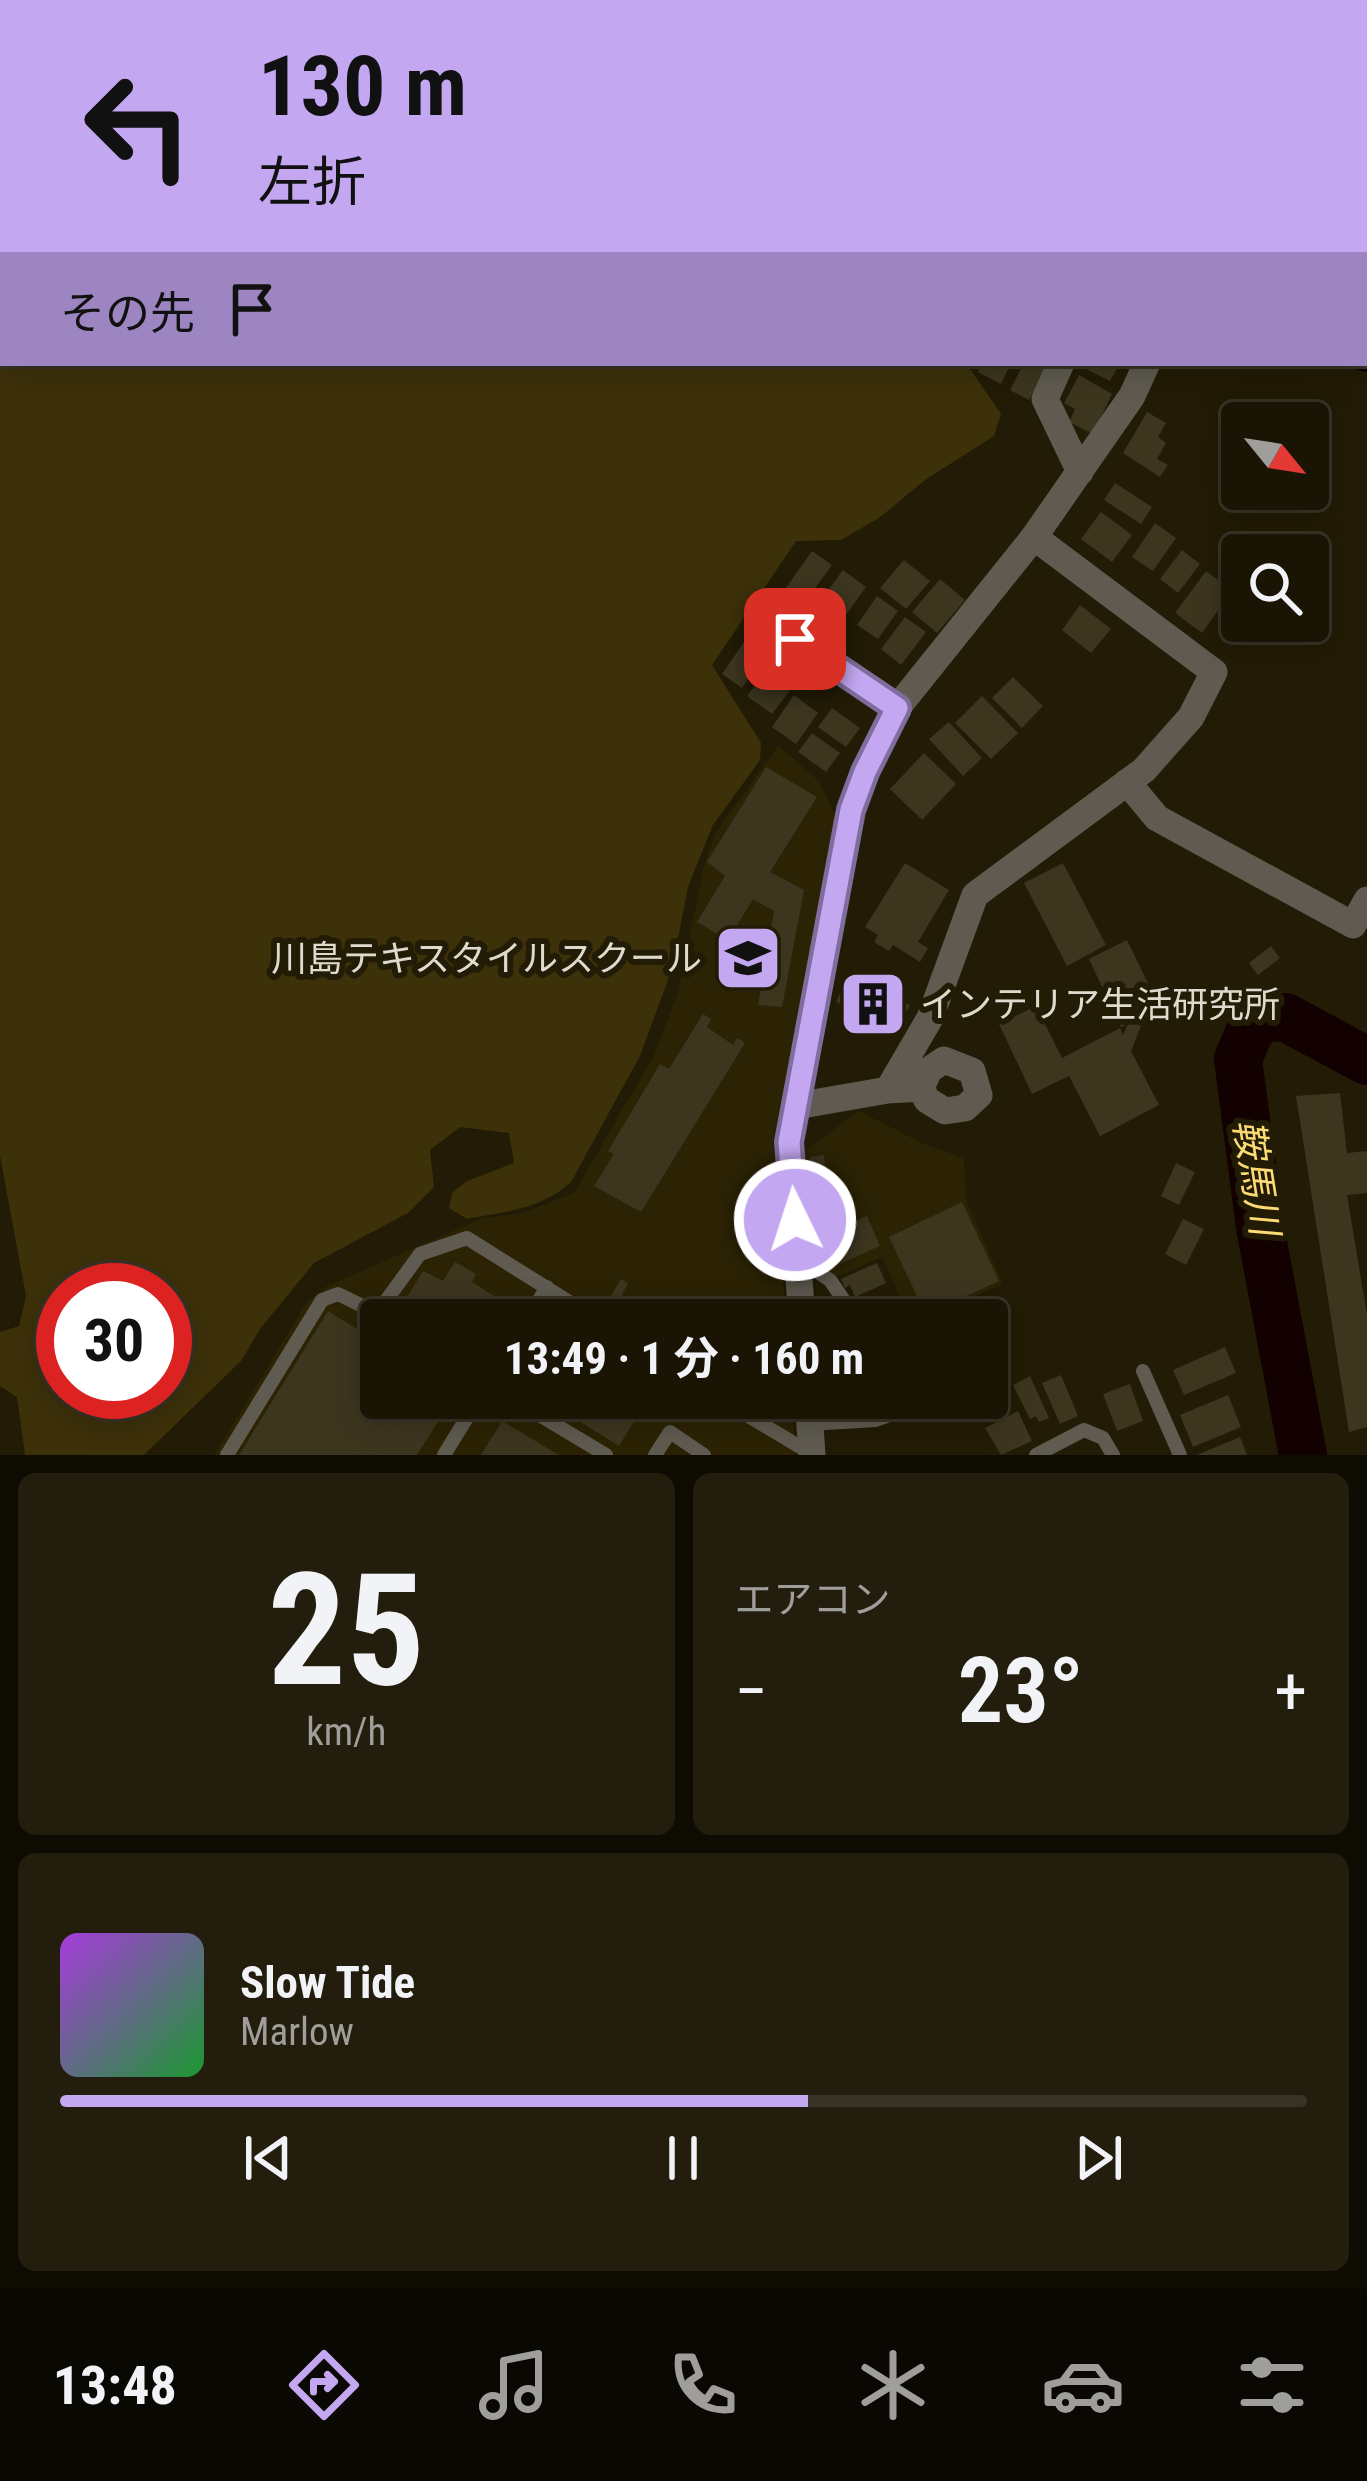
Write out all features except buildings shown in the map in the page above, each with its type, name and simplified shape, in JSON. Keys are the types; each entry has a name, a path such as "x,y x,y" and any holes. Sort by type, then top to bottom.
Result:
{"street":[{"path":"1060,366 1045,399 1080,472"},
{"path":"801,1299 789,1142 851,810 865,772 897,708 1034,537 1132,395 1146,366"},
{"path":"888,1090 930,1018 975,895 1144,770 1191,717 1214,672 1034,537"},
{"path":"795,639 897,708"},
{"path":"1127,782 1157,818 1353,925 1367,900"},
{"path":"796,1106 921,1088"},
{"path":"809,1419 812,1455"}],"lane":[{"path":"226,1455 322,1300 338,1294 377,1313 420,1254 467,1238 566,1299"},
{"path":"798,1258 830,1280 843,1299"},
{"path":"539,1299 547,1287"},
{"path":"1143,1371 1180,1455"},
{"path":"444,1455 465,1419"},
{"path":"546,1419 606,1455"},
{"path":"753,1419 812,1455"},
{"path":"1036,1455 1084,1430 1103,1438 1113,1455"},
{"path":"656,1455 670,1432 704,1455"}],"shaded area":[{"path":"0,366 968,366 1001,414 994,436 841,540 796,541 712,665 761,743 760,760 713,825 688,887 672,969 640,1056 571,1182 522,1208 467,1219 449,1208 452,1193 467,1181 514,1163 509,1133 460,1127 430,1150 434,1187 408,1213 314,1263 260,1329 241,1361 192,1408 192,1263 36,1263 36,1419 181,1419 144,1455 25,1455 17,1397 0,1386 0,1332 19,1326 26,1296 0,1156"},
{"path":"778,746 819,781 839,823 773,1142 784,1299 360,1299 360,1419 793,1419 796,1455 214,1455 307,1302 327,1286 483,1218 522,1213 574,1193 655,1053 678,992 705,862 716,832"},
{"path":"859,1111 964,1158 966,1200 1003,1284 968,1299 901,1299 882,1257 833,1278 810,1242 811,1202 803,1152"}],"waterway":[{"name":"鞍馬川","path":"1303,1455 1260,1227 1238,1059 1250,1031 1263,1018 1285,1017 1367,1061"}],"place":[{"name":"川島テキスタイルスクール","path":"748,958"},
{"name":"インテリア生活研究所","path":"873,1004"}],"route":[{"path":"795,639 897,708 851,810 789,1142 795,1220"}]}
